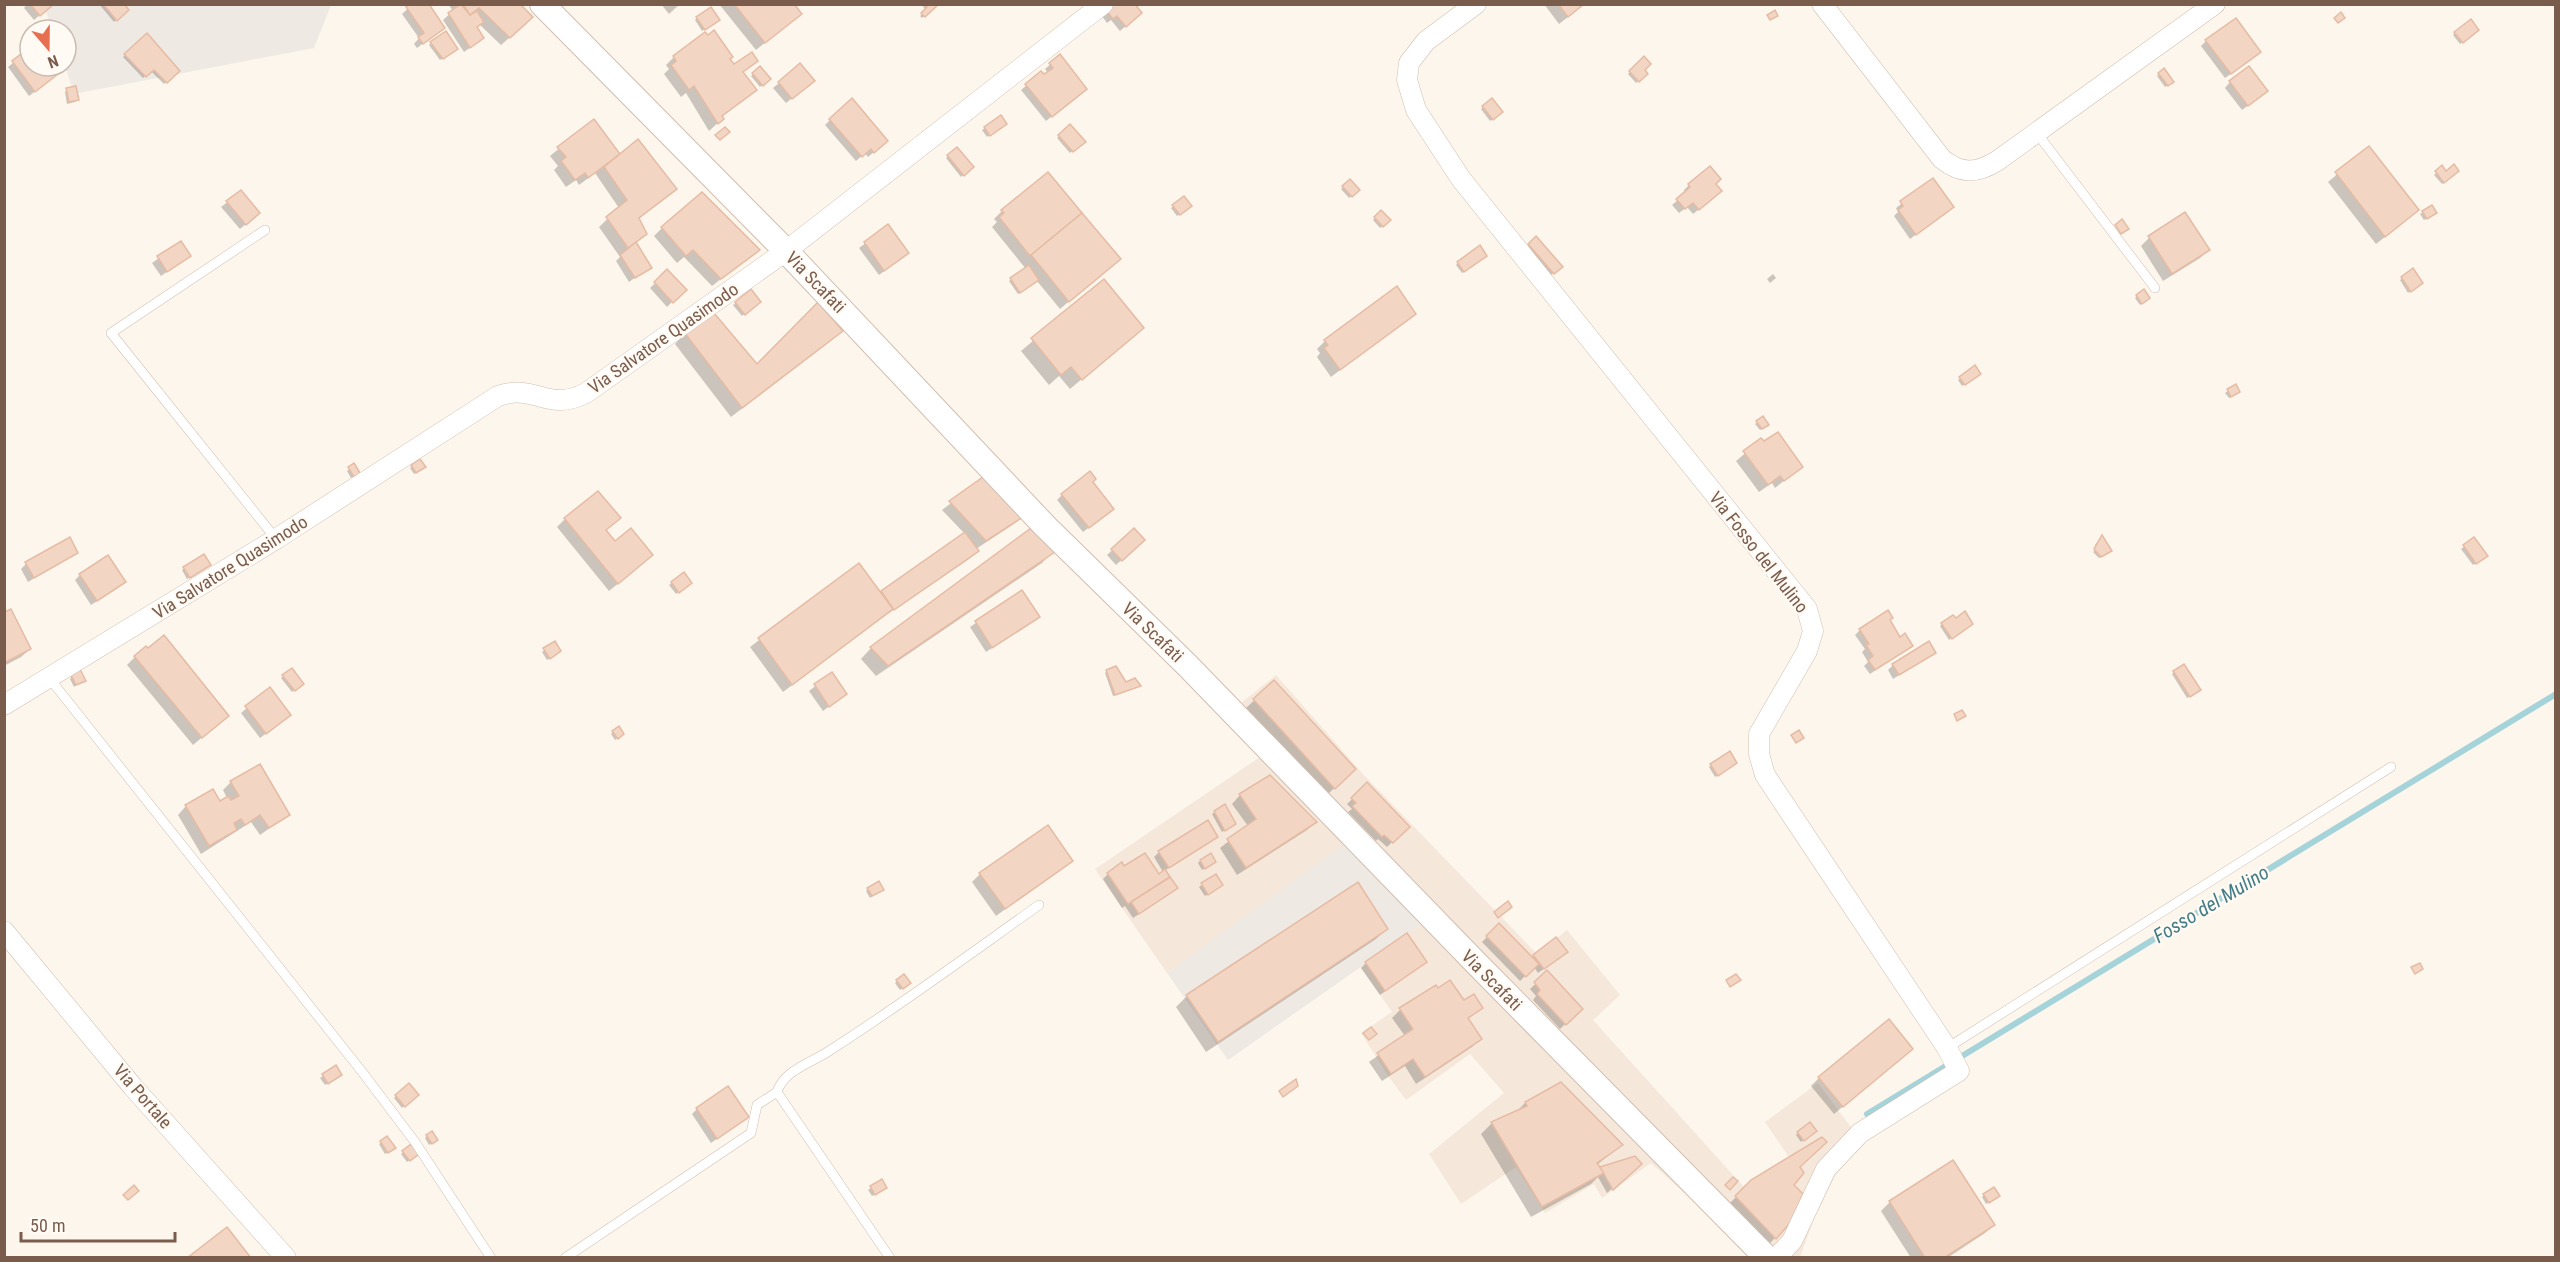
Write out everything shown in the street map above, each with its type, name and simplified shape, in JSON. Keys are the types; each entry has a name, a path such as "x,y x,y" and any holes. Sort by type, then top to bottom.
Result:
{"street":[{"name":"Via Scafati","path":"542,4 669,130 786,251 1045,526 1188,666 1476,963 1767,1257"},
{"name":"Via Salvatore Quasimodo","path":"4,705 276,539 498,396 511,391 526,392 557,402 572,400 586,393 786,251 1103,4"},
{"name":"Via Fosso del Mulino","path":"1476,4 1426,40 1409,63 1407,80 1416,110 1461,179 1807,609 1813,630 1807,651 1759,735 1759,754 1762,765 1766,775 1947,1047 1959,1071 1860,1133 1826,1169 1792,1241 1776,1257"},
{"path":"1822,4 1942,159 1964,171 1975,171 1987,166 2215,4"},
{"name":"Via Portale","path":"4,931 133,1087 286,1257"}],"lane":[{"path":"2037,132 2155,288"},
{"path":"265,230 111,333 276,539"},
{"path":"50,679 363,1073 415,1142 491,1257"},
{"path":"1947,1047 2391,767"},
{"path":"565,1257 751,1133 757,1105 777,1092 780,1082 790,1074 855,1035 1040,905"},
{"path":"777,1092 890,1257"}],"shaded area":[{"path":"44,5 331,5 314,48 74,94 69,78 78,78 78,18 48,18"},
{"path":"1276,675 1362,773 1537,954 1567,930 1620,995 1593,1020 1743,1186 1791,1160 1765,1122 1818,1083 1862,1142 1837,1172 1814,1219 1800,1257 1751,1257 1706,1212 1651,1163 1602,1198 1594,1184 1545,1213 1516,1167 1461,1204 1429,1154 1504,1093 1470,1054 1406,1100 1389,1077 1361,1033 1392,1012 1360,966 1422,924 1344,846 1167,973 1095,869 1260,757 1221,719"},
{"path":"1343,845 1422,924 1228,1060 1167,973"}],"building":[{"path":"30,4 54,4 40,16"},
{"path":"103,4 124,4 129,10 117,21"},
{"path":"410,4 429,4 445,28 423,44 418,37 424,33 406,7"},
{"path":"461,4 470,15 477,11 484,22 477,27 484,38 470,48 448,13"},
{"path":"463,4 520,4 533,17 510,38 479,8 470,15"},
{"path":"734,4 794,4 802,14 765,43"},
{"path":"925,4 939,4 925,17 921,13 927,7"},
{"path":"1112,4 1135,4 1142,13 1126,27 1117,16 1113,19 1106,10"},
{"path":"1558,4 1584,4 1568,17"},
{"path":"711,7 720,20 705,30 696,17"},
{"path":"1775,10 1778,16 1770,20 1767,15"},
{"path":"2341,12 2345,18 2338,23 2334,18"},
{"path":"2236,18 2261,52 2231,74 2205,40"},
{"path":"2471,19 2479,30 2463,43 2454,32"},
{"path":"714,30 733,57 730,59 734,64 752,52 758,61 743,72 757,90 722,116 724,119 718,124 694,86 689,90 671,65 676,61 673,56 705,32 708,35"},
{"path":"446,31 458,49 443,59 430,42"},
{"path":"147,33 180,71 167,83 154,70 146,77 124,54"},
{"path":"1060,54 1087,89 1052,117 1025,84 1041,71 1044,74 1053,68 1049,63"},
{"path":"18,56 18,69 12,61"},
{"path":"1644,56 1651,64 1645,70 1648,74 1639,82 1629,71"},
{"path":"800,63 815,81 792,99 778,82"},
{"path":"760,66 771,79 763,86 752,73"},
{"path":"2249,66 2268,91 2248,106 2229,81"},
{"path":"2164,68 2174,82 2168,86 2158,73"},
{"path":"25,78 53,78 35,92"},
{"path":"76,86 79,100 69,102 66,88"},
{"path":"852,98 888,141 874,153 871,149 862,157 829,119"},
{"path":"1492,98 1503,112 1493,120 1482,106"},
{"path":"1001,115 1007,124 990,136 984,127"},
{"path":"594,119 620,154 588,178 585,173 575,180 561,161 566,157 557,147"},
{"path":"1070,124 1086,142 1073,152 1058,135"},
{"path":"725,127 730,132 720,140 715,135"},
{"path":"638,139 677,189 639,218 647,234 628,248 606,217 627,200 604,167"},
{"path":"2369,146 2419,210 2385,237 2335,172"},
{"path":"957,147 974,167 964,176 947,155"},
{"path":"2454,164 2459,171 2444,183 2435,171 2442,165 2446,171"},
{"path":"1710,166 1721,179 1716,184 1722,191 1699,210 1693,203 1685,209 1676,199 1690,187 1688,184"},
{"path":"1048,172 1082,213 1030,256 999,217 1004,213 1001,210"},
{"path":"1933,178 1954,207 1916,235 1898,210 1903,206 1900,201"},
{"path":"1350,179 1360,190 1352,197 1342,186"},
{"path":"241,190 260,213 246,225 226,201"},
{"path":"702,192 760,250 721,279 693,250 686,256 661,227"},
{"path":"1184,196 1192,206 1180,215 1172,205"},
{"path":"2432,205 2437,213 2427,219 2422,211"},
{"path":"1381,210 1391,220 1383,227 1374,217"},
{"path":"2185,212 2210,250 2172,274 2148,236"},
{"path":"1082,213 1121,259 1069,302 1031,255"},
{"path":"2122,219 2129,229 2121,234 2115,225"},
{"path":"888,224 909,253 884,271 864,242"},
{"path":"1536,236 1563,267 1554,274 1528,244"},
{"path":"181,241 191,256 167,272 157,256"},
{"path":"636,242 652,268 635,278 620,255"},
{"path":"1480,245 1487,256 1464,272 1457,262"},
{"path":"1029,265 1039,280 1020,293 1010,278"},
{"path":"2413,268 2423,283 2411,292 2401,277"},
{"path":"667,269 687,290 673,303 654,282"},
{"path":"1104,279 1144,328 1082,380 1071,367 1061,375 1031,338"},
{"path":"1397,286 1416,314 1340,370 1324,348 1328,345 1324,340"},
{"path":"751,289 761,302 745,315 735,302"},
{"path":"2144,289 2150,298 2142,304 2136,295"},
{"path":"818,302 843,331 742,408 684,332 714,313 757,364"},
{"path":"1975,365 1981,374 1965,385 1959,377"},
{"path":"2236,384 2240,392 2231,397 2227,389"},
{"path":"1763,416 1769,425 1762,429 1756,421"},
{"path":"1778,432 1803,467 1784,481 1780,476 1768,485 1743,451 1761,438 1764,441"},
{"path":"420,459 426,467 416,473 411,465"},
{"path":"354,463 360,473 354,477 348,467"},
{"path":"1090,471 1096,479 1093,482 1114,509 1089,528 1061,494"},
{"path":"983,477 1023,517 986,541 949,501"},
{"path":"598,491 621,518 606,530 615,541 631,528 653,555 618,584 564,518"},
{"path":"1031,528 1055,552 888,666 870,647"},
{"path":"1134,528 1145,540 1122,561 1111,549"},
{"path":"965,532 979,551 894,610 881,591"},
{"path":"2102,535 2112,551 2101,557 2094,549"},
{"path":"70,537 78,553 34,578 25,562"},
{"path":"2474,537 2488,556 2476,564 2463,545"},
{"path":"204,554 211,565 190,578 183,567"},
{"path":"108,555 126,582 97,601 79,574"},
{"path":"859,563 893,609 792,685 758,638"},
{"path":"684,572 692,583 679,593 671,582"},
{"path":"1022,590 1040,617 992,648 975,621"},
{"path":"11,609 31,649 4,663 4,612"},
{"path":"1888,610 1893,618 1890,620 1900,637 1905,633 1913,646 1875,670 1868,660 1873,656 1866,645 1869,644 1859,629"},
{"path":"1965,611 1973,624 1952,639 1941,623 1953,615 1956,618"},
{"path":"164,635 229,716 202,738 134,656"},
{"path":"555,641 561,651 550,659 543,648"},
{"path":"1929,641 1936,653 1899,675 1892,664"},
{"path":"2184,664 2201,690 2190,697 2173,671"},
{"path":"1116,666 1126,682 1135,678 1141,686 1115,695 1106,670"},
{"path":"292,668 304,684 295,691 282,675"},
{"path":"80,669 86,681 76,685 71,675"},
{"path":"832,672 847,694 829,707 814,684"},
{"path":"1274,680 1356,769 1335,789 1253,699"},
{"path":"270,687 291,715 266,734 245,706"},
{"path":"1962,710 1966,716 1957,721 1954,714"},
{"path":"619,726 624,734 618,739 612,731"},
{"path":"1799,730 1804,738 1796,743 1791,735"},
{"path":"1730,751 1737,763 1718,776 1710,764"},
{"path":"260,764 290,815 269,828 260,815 245,825 241,819 234,823 237,830 209,846 185,805 213,789 220,801 228,796 231,800 239,796 230,781"},
{"path":"1270,775 1317,822 1246,868 1227,839 1256,819 1239,794"},
{"path":"1367,782 1410,827 1393,843 1384,835 1382,837 1352,806 1356,803 1351,798"},
{"path":"1225,804 1236,824 1225,831 1214,811"},
{"path":"1208,820 1218,837 1169,868 1158,851"},
{"path":"1048,825 1073,861 1005,909 979,873"},
{"path":"1145,853 1159,874 1165,869 1170,877 1128,904 1107,873 1122,862 1124,866"},
{"path":"1211,853 1216,862 1205,869 1200,860"},
{"path":"1216,874 1223,885 1208,895 1201,883"},
{"path":"1170,877 1178,888 1139,914 1131,902"},
{"path":"879,881 884,890 872,896 867,888"},
{"path":"1358,882 1388,929 1218,1042 1186,995"},
{"path":"1508,901 1512,907 1498,918 1494,912"},
{"path":"1499,923 1539,964 1526,977 1486,936"},
{"path":"1407,933 1427,962 1385,991 1365,962"},
{"path":"1556,937 1568,952 1544,969 1533,955"},
{"path":"2420,963 2423,969 2415,974 2411,967"},
{"path":"1547,970 1583,1009 1566,1025 1537,994 1540,990 1534,982"},
{"path":"904,974 911,983 903,989 896,980"},
{"path":"1736,974 1741,980 1730,987 1726,980"},
{"path":"1450,980 1464,1000 1474,994 1483,1008 1468,1018 1482,1039 1425,1077 1413,1059 1391,1074 1377,1053 1413,1029 1399,1008 1436,985 1438,988"},
{"path":"1889,1019 1913,1049 1843,1107 1818,1077"},
{"path":"1371,1027 1377,1034 1369,1040 1363,1033"},
{"path":"336,1065 342,1075 328,1084 322,1074"},
{"path":"1296,1079 1298,1086 1283,1097 1279,1091"},
{"path":"1561,1082 1623,1145 1597,1163 1604,1173 1542,1207 1491,1122 1527,1106 1525,1102"},
{"path":"409,1083 419,1095 405,1107 395,1095"},
{"path":"728,1086 749,1117 717,1139 696,1108"},
{"path":"1810,1122 1817,1131 1804,1141 1797,1132"},
{"path":"432,1131 438,1140 432,1144 426,1135"},
{"path":"387,1136 396,1148 388,1153 380,1141"},
{"path":"1822,1137 1827,1142 1800,1167 1804,1173 1794,1185 1803,1194 1790,1223 1776,1239 1735,1196 1751,1180"},
{"path":"411,1144 419,1154 410,1161 402,1151"},
{"path":"1635,1156 1642,1164 1613,1190 1600,1167"},
{"path":"1953,1160 1995,1225 1944,1258 1925,1258 1889,1201"},
{"path":"1733,1177 1738,1181 1730,1190 1725,1185"},
{"path":"882,1179 887,1188 875,1195 870,1186"},
{"path":"134,1185 139,1191 128,1200 123,1195"},
{"path":"1994,1187 2000,1196 1989,1203 1983,1194"},
{"path":"227,1227 251,1258 187,1258"}],"waterway":[{"name":"Fosso del Mulino","path":"1867,1114 2556,694"}]}
